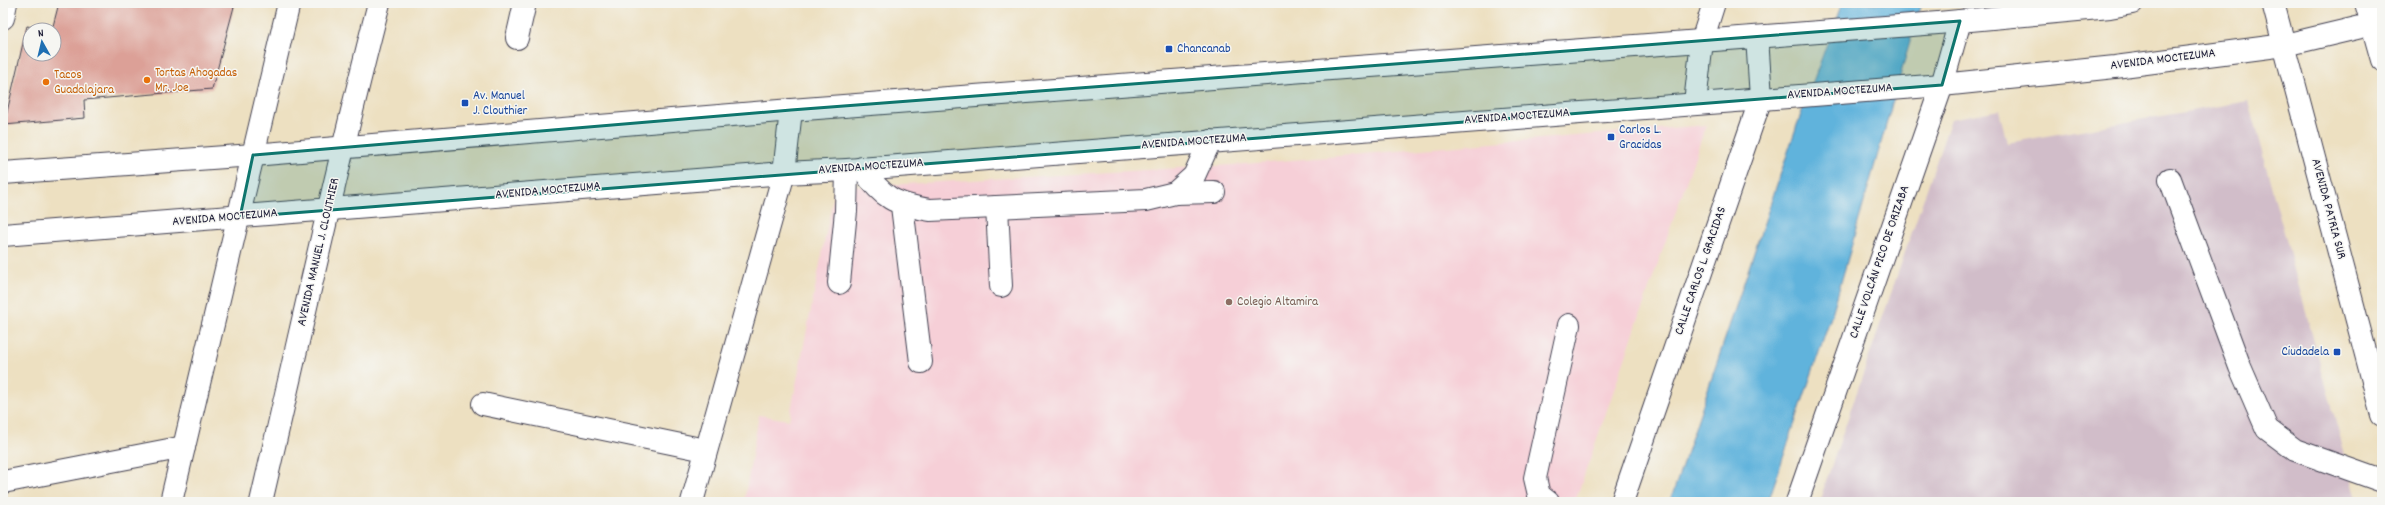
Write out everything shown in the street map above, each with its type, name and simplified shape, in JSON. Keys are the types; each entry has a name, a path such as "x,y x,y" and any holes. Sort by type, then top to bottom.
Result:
{"street":[{"path":"3,18 6,3"},
{"path":"171,502 240,217 289,3"},
{"name":"AVENIDA MANUEL J. CLOUTHIER","path":"261,502 330,209 342,147 379,3"},
{"path":"516,38 525,3"},
{"path":"1695,104 1702,41 1714,3"},
{"path":"3,173 253,156 342,147 790,110 1938,23 2132,3"},
{"name":"AVENIDA PATRIA SUR","path":"2273,3 2382,415"},
{"path":"2366,3 2377,23 2382,60"},
{"name":"CALLE VOLCÁN PICO DE ORIZABA","path":"1797,502 1942,85 1960,21"},
{"name":"AVENIDA MOCTEZUMA","path":"3,235 784,173 854,169 1942,85 2115,67 2284,45 2377,23"},
{"name":"CALLE CARLOS L. GRACIDAS","path":"1622,502 1761,98 1757,37"},
{"path":"692,502 705,450 784,173 790,110"},
{"path":"1174,193 1194,176 1210,141"},
{"path":"854,169 876,189 902,206 930,210 1146,200 1174,193 1214,192"},
{"path":"839,283 846,211 854,169"},
{"path":"2170,179 2240,367 2267,429 2296,450 2382,481"},
{"path":"902,206 921,362"},
{"path":"997,207 1001,286"},
{"path":"1548,502 1540,495 1535,478 1569,325"},
{"path":"483,404 705,450"},
{"path":"3,482 184,447"}],"highlighted area":[{"path":"1960,21 1942,85 240,217 253,155 791,110"}],"shaded area":[{"path":"2248,101 2358,502 1819,502 1951,119 1999,110 2007,143"},
{"name":"Colegio Altamira","path":"1706,125 1575,502 744,502 759,415 789,420 835,188 1232,165"}],"water":[{"path":"1842,3 1921,3 1832,314 1768,502 1670,502 1797,125"}],"building":[{"path":"59,3 235,3 212,89 84,100 85,118 4,125 22,48 22,62 62,62 62,22 54,22"}],"place":[{"name":"Chancanab","path":"1169,49"},
{"name":"Tortas Ahogadas Mr. Joe","path":"147,80"},
{"name":"Tacos Guadalajara","path":"46,82"},
{"name":"Av. Manuel J. Clouthier","path":"465,103"},
{"name":"Carlos L. Gracidas","path":"1611,137"},
{"name":"Colegio Altamira","path":"1229,302"},
{"name":"Ciudadela","path":"2337,352"}]}
